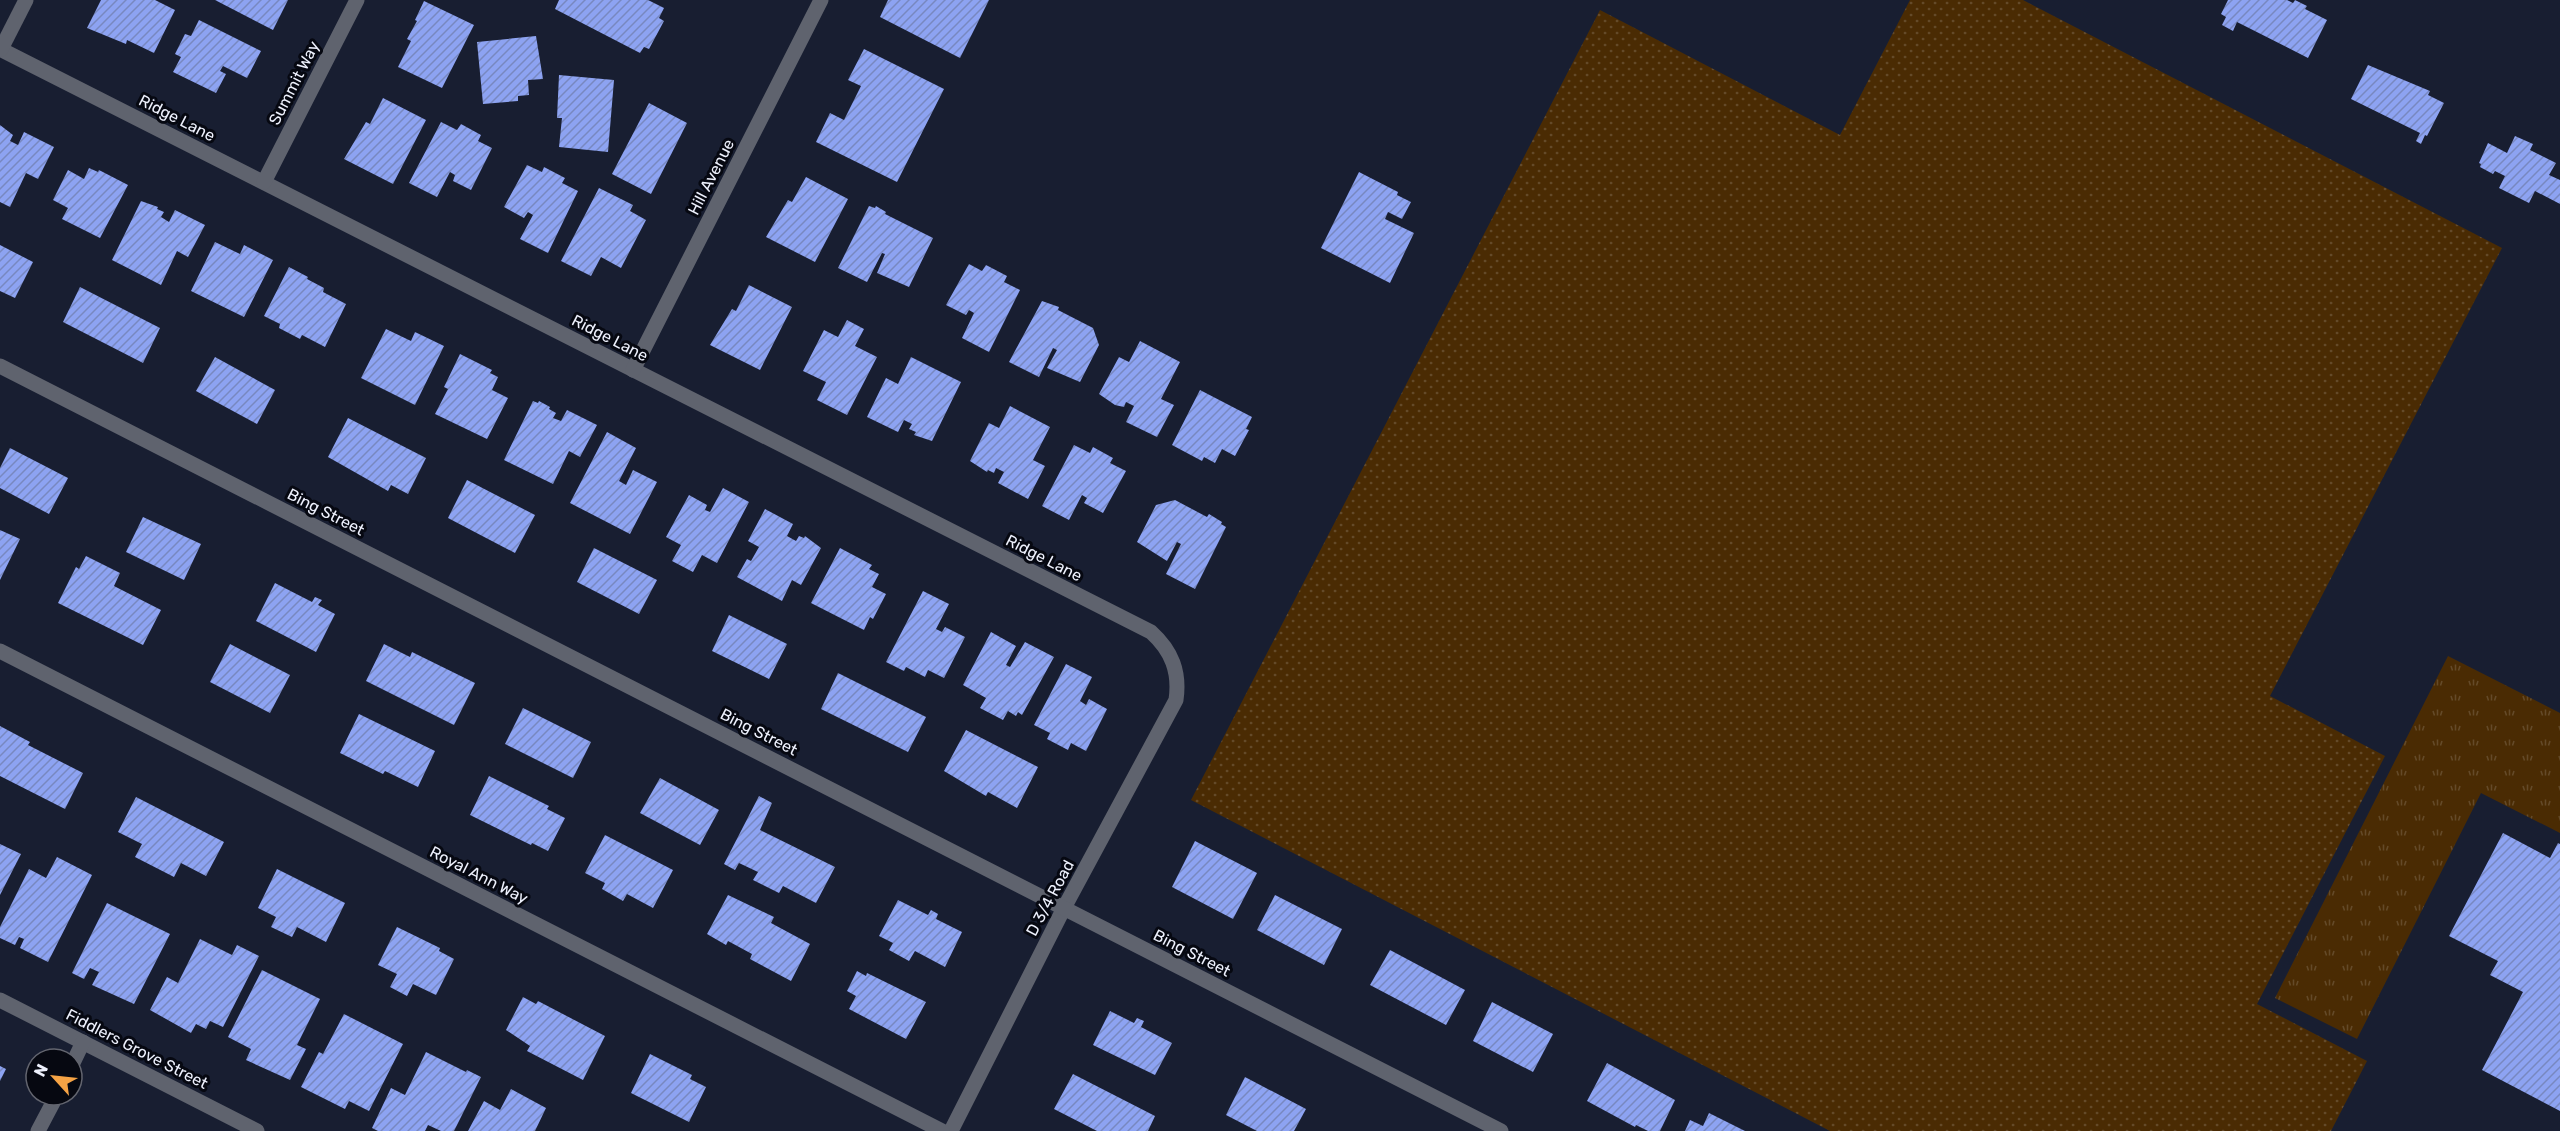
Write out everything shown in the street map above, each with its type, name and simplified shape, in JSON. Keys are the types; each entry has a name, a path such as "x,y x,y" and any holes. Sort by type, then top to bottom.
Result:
{"street":[{"path":"0,49 26,0"},
{"name":"Summit Way","path":"264,182 357,0"},
{"name":"Hill Avenue","path":"633,370 820,0"},
{"name":"Ridge Lane","path":"0,49 1150,632 1170,654 1179,683"},
{"name":"Bing Street","path":"0,366 1501,1131"},
{"name":"Royal Ann Way","path":"0,651 942,1131"},
{"name":"D 3/4 Road","path":"951,1131 1064,908 1169,717 1176,700 1179,683"},
{"name":"Fiddlers Grove Street","path":"0,1000 258,1131"},
{"path":"81,1047 83,1042"},
{"path":"38,1131 51,1107"}],"green space":[{"path":"1910,0 2023,0 2502,248 2270,696 2385,756 2257,1004 2367,1061 2331,1131 1830,1131 1191,800 1600,10 1840,135"},
{"path":"2448,656 2560,713 2560,833 2481,793 2357,1039 2275,998"}],"building":[{"path":"101,0 155,0 175,10 154,53 127,40 126,44 87,28"},
{"path":"215,0 288,0 273,30"},
{"path":"559,0 648,0 664,8 659,18 664,21 649,49 644,47 640,53 555,9"},
{"path":"888,0 989,0 960,58 880,17"},
{"path":"2228,0 2287,0 2293,3 2295,0 2307,6 2305,9 2327,20 2308,58 2237,22 2233,31 2222,25 2226,17 2221,14"},
{"path":"424,1 474,25 442,88 398,67 411,41 407,39"},
{"path":"199,20 261,51 247,78 223,66 220,71 226,74 216,93 173,72 181,57 175,54 185,34 191,36"},
{"path":"536,36 543,79 528,80 529,95 518,96 518,101 483,104 477,42"},
{"path":"864,49 944,89 897,182 816,142 830,113 844,120 861,86 848,80"},
{"path":"2368,65 2430,91 2428,95 2444,103 2421,144 2416,141 2420,133 2351,99"},
{"path":"559,75 614,80 608,152 559,147 562,118 557,118"},
{"path":"383,98 426,120 393,184 344,159 366,122 370,124"},
{"path":"649,103 687,123 651,194 612,174"},
{"path":"441,122 457,130 461,124 481,135 478,141 492,148 471,190 453,181 455,175 450,172 437,197 409,183"},
{"path":"0,125 13,135 10,141 18,145 24,132 54,147 38,179 26,173 10,207 0,202"},
{"path":"2515,136 2533,144 2530,150 2556,163 2549,175 2560,180 2560,204 2535,191 2529,203 2499,188 2505,176 2495,171 2493,174 2480,167 2479,163 2488,143 2507,153"},
{"path":"527,165 542,172 544,167 565,178 562,183 578,191 548,253 520,239 533,215 528,212 524,218 504,207"},
{"path":"89,168 98,172 99,170 128,185 100,238 62,219 68,208 53,200 68,170 84,179"},
{"path":"1359,172 1398,192 1397,195 1411,202 1402,219 1388,212 1385,219 1414,233 1390,283 1321,248"},
{"path":"806,177 848,199 815,262 766,237 788,200 792,202"},
{"path":"599,188 633,205 630,211 646,220 621,268 601,257 591,276 561,261"},
{"path":"141,201 158,207 157,209 164,212 161,217 169,222 175,210 205,225 188,257 177,251 161,285 112,260"},
{"path":"869,206 875,208 876,206 886,212 885,214 933,238 909,287 877,273 885,254 882,253 867,282 838,268"},
{"path":"215,242 240,254 244,245 273,260 244,317 191,291"},
{"path":"0,245 33,262 15,298 0,291"},
{"path":"969,264 982,271 986,265 1007,276 1004,282 1020,290 989,352 962,338 974,313 969,310 966,315 946,305"},
{"path":"289,267 324,288 323,292 346,304 325,347 302,335 300,339 279,328 280,324 264,316"},
{"path":"749,285 792,307 760,370 710,345 732,309 736,311"},
{"path":"80,287 160,328 143,363 63,322"},
{"path":"1042,301 1059,307 1058,310 1093,328 1099,345 1080,382 1047,368 1057,350 1053,348 1039,377 1009,362"},
{"path":"847,320 864,329 855,346 877,357 847,415 817,400 826,382 803,371 824,330 838,337"},
{"path":"386,329 411,341 415,332 444,346 415,405 361,378"},
{"path":"1140,341 1180,362 1161,399 1174,405 1157,437 1126,422 1134,406 1126,402 1124,407 1115,405 1099,394 1119,357 1129,362"},
{"path":"460,354 492,370 490,373 498,377 492,390 508,398 487,439 435,414 448,389 444,387"},
{"path":"215,357 275,390 257,424 196,391"},
{"path":"911,357 961,382 932,441 914,435 916,432 909,429 912,424 904,420 898,432 867,417 886,378 898,384"},
{"path":"1200,390 1252,417 1246,429 1249,430 1235,456 1222,449 1215,463 1204,457 1202,461 1172,445"},
{"path":"533,401 538,403 539,401 550,407 549,409 556,413 553,418 561,421 567,410 597,425 580,457 569,451 553,484 504,460"},
{"path":"1010,406 1050,427 1033,460 1045,466 1028,499 998,483 1004,472 996,468 994,473 988,470 987,472 970,461 989,423 999,428"},
{"path":"348,418 426,458 408,494 391,485 388,491 328,457"},
{"path":"607,432 636,448 619,481 626,485 633,470 657,482 630,534 570,503"},
{"path":"1074,445 1090,453 1093,447 1113,458 1110,463 1126,471 1103,513 1084,503 1087,498 1082,495 1069,520 1042,506"},
{"path":"10,448 68,478 49,514 0,488 0,468"},
{"path":"467,480 535,515 515,553 448,518"},
{"path":"723,488 749,502 717,563 702,555 693,572 672,561 681,545 666,537 689,495 707,505 705,510 710,512"},
{"path":"1175,500 1207,517 1209,514 1226,527 1195,589 1166,574 1181,544 1177,542 1167,561 1137,542 1156,505"},
{"path":"765,509 793,524 787,536 796,541 799,536 804,538 805,536 821,548 801,585 792,580 782,601 737,577 747,559 751,561 759,547 748,541"},
{"path":"143,517 201,544 184,580 126,552"},
{"path":"0,530 20,539 0,580"},
{"path":"594,548 657,580 639,614 577,582"},
{"path":"840,548 872,565 869,569 879,574 872,587 886,594 873,619 870,617 864,630 811,603"},
{"path":"86,556 120,573 114,586 161,610 143,645 58,603 76,567 79,569"},
{"path":"275,583 312,602 315,597 322,600 318,605 335,614 316,652 256,621"},
{"path":"923,591 949,604 936,629 942,632 945,627 965,637 944,678 928,670 925,677 906,667 904,671 886,662"},
{"path":"729,615 787,644 769,679 712,651"},
{"path":"991,632 1016,646 1006,665 1010,667 1025,642 1054,657 1022,715 1018,712 1016,716 1008,711 1003,720 980,708 986,698 963,685"},
{"path":"230,644 290,675 270,713 210,682"},
{"path":"384,644 410,657 412,652 475,683 454,725 366,681"},
{"path":"1066,664 1092,677 1080,701 1086,705 1089,699 1107,709 1086,751 1071,743 1068,750 1047,739 1050,733 1034,725"},
{"path":"838,673 926,717 908,752 821,709"},
{"path":"523,708 591,742 573,778 505,744"},
{"path":"359,714 435,751 418,787 385,771 383,774 340,753"},
{"path":"0,726 30,742 28,745 83,773 65,809 0,776"},
{"path":"966,730 1038,767 1017,808 988,792 986,796 944,771"},
{"path":"489,776 549,806 547,809 565,818 548,851 470,815"},
{"path":"660,778 719,810 700,845 640,813"},
{"path":"759,796 772,803 760,830 835,867 816,903 783,886 779,893 753,880 758,872 739,863 735,870 724,864"},
{"path":"136,797 224,842 206,876 181,863 174,877 135,857 142,844 118,832"},
{"path":"2503,833 2550,858 2558,843 2560,844 2560,1111 2482,1070 2523,992 2490,975 2498,961 2449,936"},
{"path":"605,835 673,870 653,908 627,894 623,901 602,889 605,883 585,873"},
{"path":"1195,841 1257,873 1233,919 1172,887"},
{"path":"0,844 21,854 0,895"},
{"path":"57,857 92,875 48,962 20,948 24,939 19,937 15,945 0,938 0,927 29,869 46,878"},
{"path":"277,869 345,903 326,942 297,927 292,937 271,927 276,917 258,908"},
{"path":"728,895 774,917 771,923 810,944 791,981 750,959 752,954 728,941 726,945 707,934"},
{"path":"1275,895 1342,929 1324,965 1257,930"},
{"path":"898,900 928,915 931,910 938,914 936,919 962,932 945,967 915,951 909,961 889,950 893,943 879,936"},
{"path":"107,903 170,934 134,1004 92,985 99,972 90,968 84,979 72,973"},
{"path":"397,927 440,948 439,951 454,959 436,995 413,984 407,996 390,987 397,974 378,965"},
{"path":"200,939 232,955 237,945 259,956 223,1027 210,1021 206,1029 196,1024 191,1033 150,1010 167,977 178,983"},
{"path":"1390,950 1465,990 1446,1025 1370,985"},
{"path":"262,970 320,999 297,1045 306,1049 290,1080 246,1060 251,1049 228,1037"},
{"path":"857,971 866,976 867,973 926,1002 906,1039 849,1009 856,996 847,991"},
{"path":"523,997 536,1004 538,1001 605,1036 583,1080 527,1051 530,1046 506,1030"},
{"path":"1492,1002 1553,1034 1533,1072 1473,1041"},
{"path":"1110,1011 1134,1023 1137,1018 1144,1021 1141,1027 1172,1043 1155,1075 1093,1045"},
{"path":"344,1014 403,1044 369,1111 349,1101 345,1109 301,1087 319,1052 323,1054"},
{"path":"426,1052 481,1077 454,1131 441,1131 428,1125 425,1131 378,1131 372,1128 391,1088 405,1095"},
{"path":"650,1054 692,1075 690,1079 706,1087 689,1122 631,1093"},
{"path":"1607,1063 1675,1100 1660,1131 1648,1131 1636,1125 1635,1127 1587,1101"},
{"path":"0,1066 6,1069 0,1081"},
{"path":"1073,1074 1155,1116 1148,1131 1097,1131 1054,1109"},
{"path":"1245,1077 1306,1109 1294,1131 1257,1131 1226,1115"},
{"path":"511,1089 546,1108 535,1131 468,1131 484,1101 500,1110"},
{"path":"1709,1113 1745,1131 1685,1131 1690,1120 1703,1126"}]}
